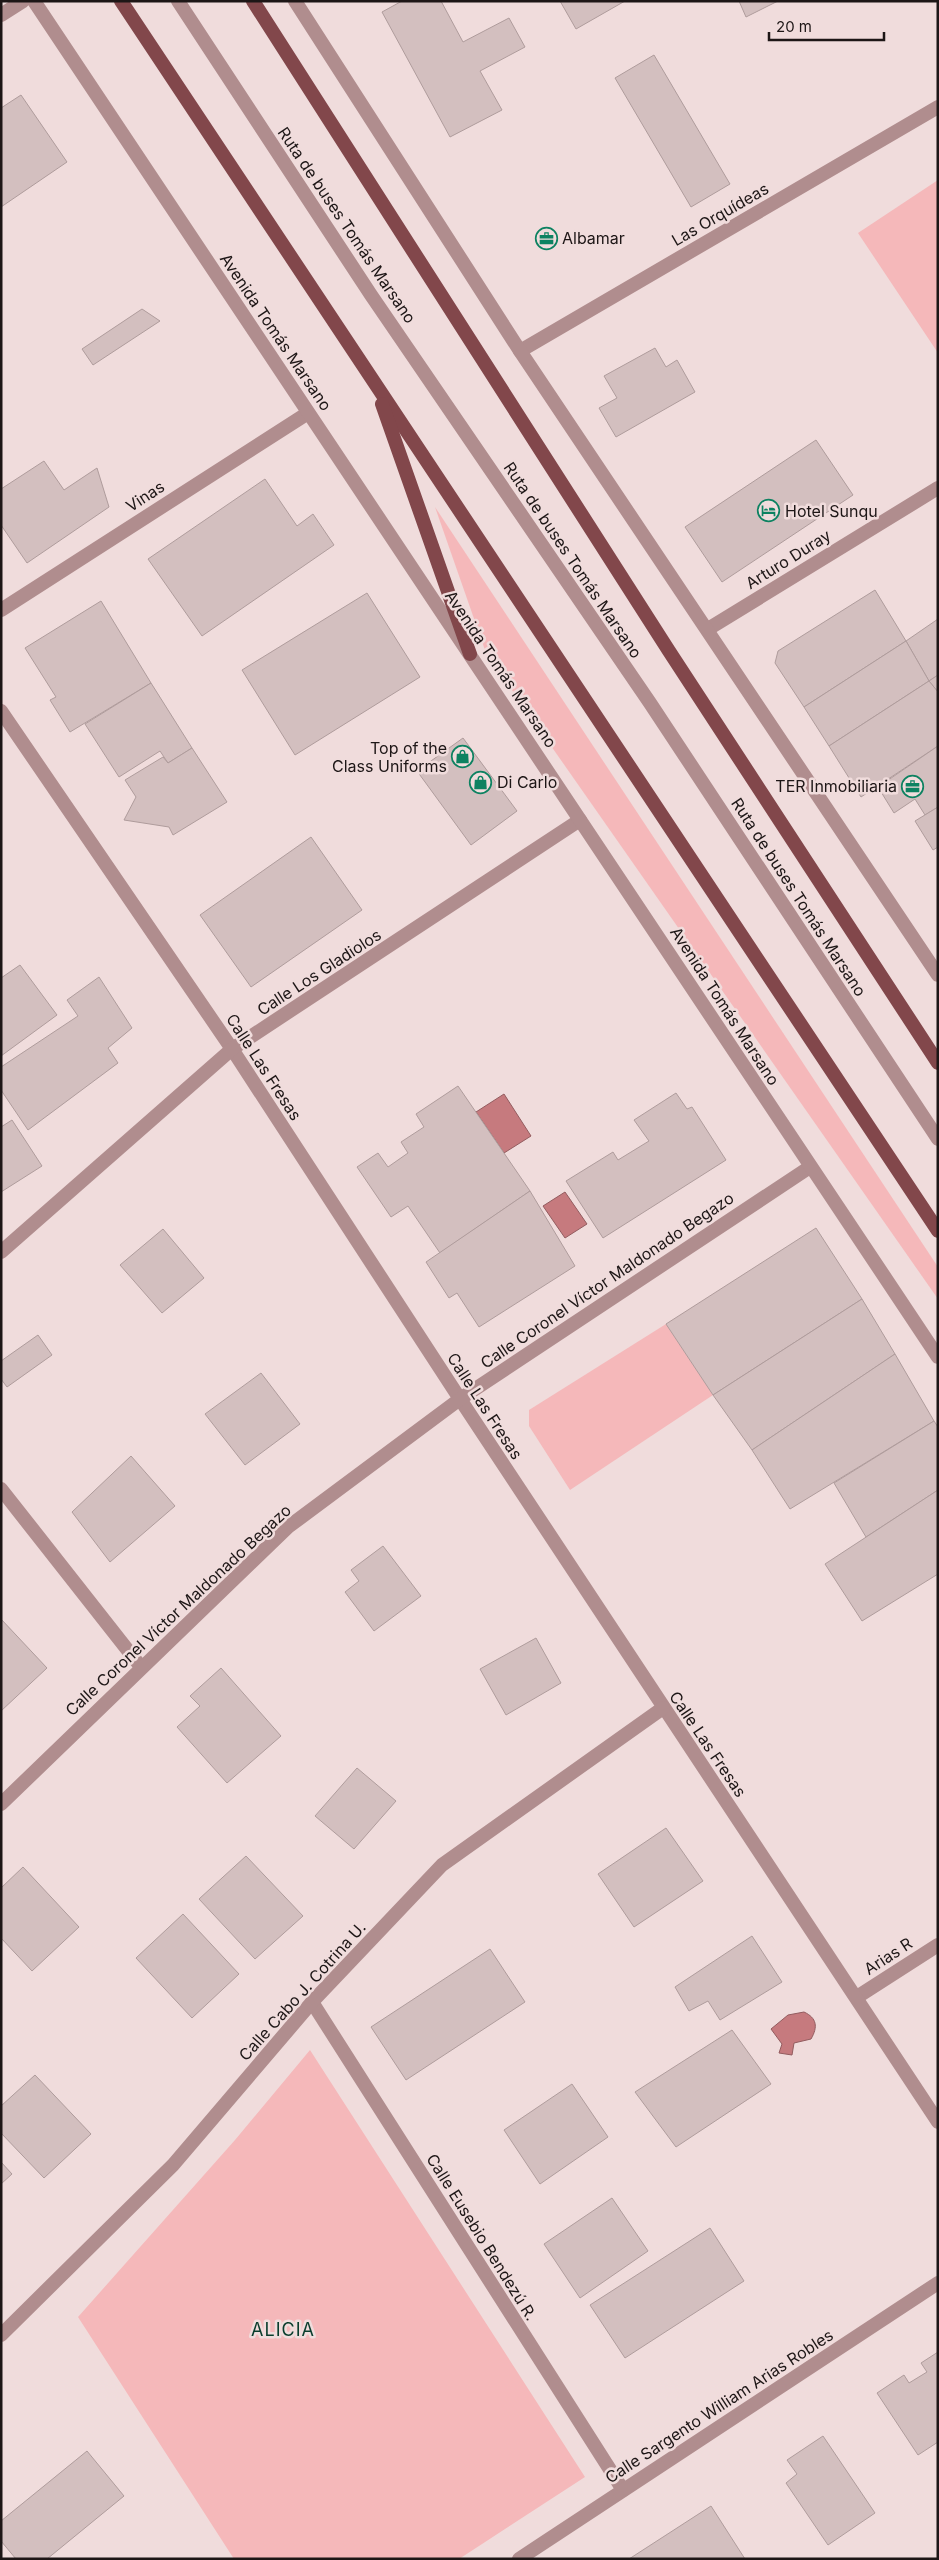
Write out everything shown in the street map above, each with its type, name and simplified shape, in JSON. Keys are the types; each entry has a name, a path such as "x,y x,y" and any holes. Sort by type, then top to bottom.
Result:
{"main road":[{"path":"121,1 938,1231"},
{"path":"253,1 669,651 938,1063"},
{"path":"375,384 470,654"}],"street":[{"path":"1,15 23,1"},
{"name":"Avenida Tomás Marsano","path":"34,1 938,1357"},
{"name":"Ruta de buses Tomás Marsano","path":"178,1 377,303 644,695 938,1139"},
{"path":"295,1 520,351 938,974"},
{"name":"Las Orquídeas","path":"520,351 938,107"},
{"name":"Vinas","path":"1,610 308,413"},
{"name":"Arturo Duray","path":"708,629 938,488"},
{"name":"Calle Las Fresas","path":"1,711 232,1049 663,1708 857,1997 938,2122"},
{"name":"Calle Los Gladiolos","path":"1,1252 232,1049 580,820"},
{"name":"Calle Coronel Víctor Maldonado Begazo","path":"1,1804 288,1527 460,1399 810,1167"},
{"path":"1,1489 141,1667"},
{"name":"Calle Cabo J. Cotrina U.","path":"1,2335 174,2165 312,2002 442,1865 663,1708"},
{"name":"Arias R","path":"857,1997 938,1945"},
{"name":"Calle Eusebio Bendezú R.","path":"312,2002 623,2490"},
{"name":"Calle Sargento William Arias Robles","path":"519,2559 938,2283"}],"shaded area":[{"path":"938,180 938,353 858,233"},
{"path":"435,507 938,1267 938,1299 486,653"},
{"path":"504,1094 531,1136 504,1153 476,1112"},
{"path":"565,1192 587,1224 565,1238 543,1206"},
{"path":"666,1324 713,1395 570,1490 529,1426 529,1410"},
{"path":"804,2012 812,2017 815,2023 815,2031 811,2039 794,2043 792,2055 779,2053 782,2044 771,2029 788,2015"},
{"path":"310,2050 585,2477 459,2559 234,2559 78,2317 235,2140"}],"building":[{"path":"402,1 441,1 463,42 509,18 525,47 480,71 502,110 450,137 382,12"},
{"path":"560,1 625,1 576,29"},
{"path":"739,1 778,1 746,17"},
{"path":"654,55 730,184 691,207 615,78"},
{"path":"21,95 67,162 1,207 1,108"},
{"path":"142,309 160,321 93,365 82,349"},
{"path":"655,348 666,367 677,360 695,392 616,437 599,408 617,398 604,376"},
{"name":"Hotel Sunqu","path":"816,440 853,495 722,582 685,527"},
{"path":"44,461 64,490 97,468 109,507 27,563 1,525 1,489"},
{"path":"265,479 297,526 313,514 334,545 202,636 148,559"},
{"path":"875,590 906,641 804,707 775,663 778,651"},
{"path":"367,593 420,677 295,755 242,670"},
{"path":"101,601 151,683 70,732 50,700 56,697 25,648"},
{"path":"938,619 938,675 929,681 906,641"},
{"path":"906,641 929,681 829,746 804,707"},
{"path":"938,675 938,692 929,681"},
{"path":"929,681 938,692 938,746 861,797 829,746"},
{"path":"151,683 192,748 168,763 160,751 119,777 85,724"},
{"path":"463,738 517,811 471,845 417,771"},
{"path":"938,746 938,807 925,815 915,799 894,813 878,787"},
{"path":"192,748 227,802 173,835 169,827 124,820 136,797 125,780 163,757 168,763"},
{"path":"938,807 938,847 933,850 915,821"},
{"path":"311,837 362,910 251,987 200,915"},
{"path":"20,965 57,1015 1,1056 1,978"},
{"path":"99,977 132,1028 108,1048 118,1063 28,1130 1,1090 1,1067 78,1016 67,1000"},
{"path":"458,1086 530,1191 440,1253 408,1206 391,1217 357,1167 378,1153 388,1167 408,1153 401,1142 424,1127 416,1114"},
{"path":"676,1093 687,1109 692,1107 726,1160 603,1238 566,1181 613,1152 618,1160 649,1141 634,1120"},
{"path":"12,1120 42,1166 1,1192 1,1127"},
{"path":"530,1191 575,1266 479,1327 457,1293 449,1298 426,1262"},
{"path":"816,1228 862,1299 713,1395 666,1324"},
{"path":"163,1229 204,1278 162,1313 120,1265"},
{"path":"862,1299 895,1354 752,1450 713,1395"},
{"path":"38,1335 52,1355 7,1387 1,1379 1,1361"},
{"path":"895,1354 934,1421 790,1509 752,1450"},
{"path":"261,1373 300,1424 245,1465 205,1414"},
{"path":"934,1421 938,1427 938,1490 866,1537 834,1483"},
{"path":"131,1456 175,1506 110,1562 72,1512"},
{"path":"938,1490 938,1574 862,1621 825,1564"},
{"path":"383,1546 421,1596 374,1631 345,1592 359,1581 351,1570"},
{"path":"1,1619 47,1668 1,1711"},
{"path":"536,1638 561,1683 506,1715 480,1669"},
{"path":"221,1668 281,1736 227,1783 177,1727 200,1706 190,1696"},
{"path":"357,1768 396,1801 354,1849 315,1816"},
{"path":"666,1828 703,1881 634,1927 598,1874"},
{"path":"246,1856 303,1916 255,1959 199,1899"},
{"path":"23,1867 79,1927 32,1971 1,1938 1,1888"},
{"path":"183,1914 239,1974 192,2018 136,1958"},
{"path":"752,1936 782,1982 720,2020 708,2001 689,2011 675,1987"},
{"path":"490,1949 525,2002 406,2080 371,2027"},
{"path":"732,2030 771,2084 676,2147 635,2092"},
{"path":"35,2075 91,2134 44,2178 1,2133 1,2106"},
{"path":"572,2084 608,2137 540,2184 504,2130"},
{"path":"1,2162 12,2174 1,2184"},
{"path":"612,2198 648,2251 580,2298 544,2244"},
{"path":"710,2228 744,2281 625,2358 590,2305"},
{"path":"938,2352 938,2442 918,2455 877,2393 904,2375 909,2383 927,2372 921,2363"},
{"path":"823,2436 875,2513 828,2545 786,2483 797,2474 787,2460"},
{"path":"87,2451 124,2496 47,2559 16,2559 1,2541 1,2521"},
{"path":"711,2506 745,2559 629,2559"}],"place":[{"name":"Albamar","path":"546,238"},
{"name":"Hotel Sunqu","path":"769,511"},
{"name":"Top of the Class Uniforms","path":"463,757"},
{"name":"Di Carlo","path":"481,782"},
{"name":"TER Inmobiliaria","path":"913,786"}],"district":[{"name":"ALICIA","path":"283,2330"}]}
